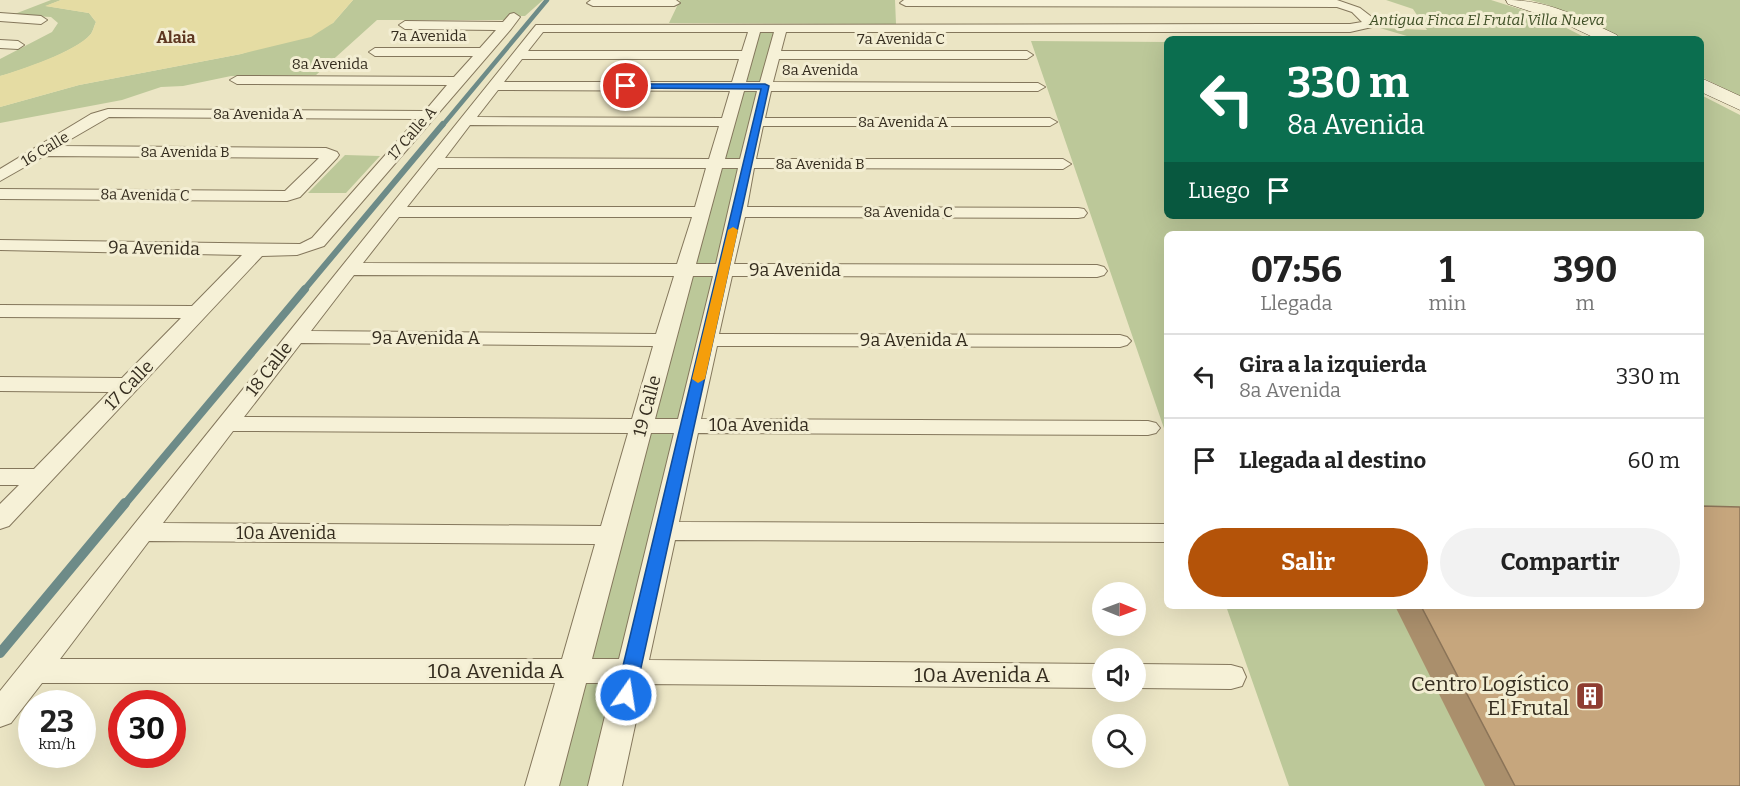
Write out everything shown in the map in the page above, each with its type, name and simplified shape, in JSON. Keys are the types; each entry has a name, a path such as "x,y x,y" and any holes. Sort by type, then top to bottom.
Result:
{"main road":[{"path":"1514,0 1565,17 1605,36"},
{"path":"1704,86 1740,104"}],"street":[{"path":"586,12 755,27 1356,28 1368,24 1367,18 1360,11 1326,0"},
{"path":"908,27 906,2 1338,4"},
{"path":"1151,2 1168,28"},
{"path":"586,12 674,3"},
{"name":"18 Calle","path":"0,714 294,337 541,27 586,12"},
{"path":"0,17 41,20"},
{"name":"17 Calle A","path":"308,247 318,242 511,21 405,25"},
{"name":"19 Calle","path":"542,786 726,122 755,27"},
{"path":"605,786 738,212 756,122 781,27"},
{"path":"0,44 18,45"},
{"name":"7a Avenida","path":"375,52 483,52"},
{"path":"518,55 747,55"},
{"name":"7a Avenida C","path":"775,55 1027,55"},
{"name":"8a Avenida","path":"237,80 459,81"},
{"name":"8a Avenida","path":"494,86 1038,87"},
{"name":"8a Avenida A","path":"89,122 102,115 117,113 428,115"},
{"path":"465,121 726,122"},
{"name":"16 Calle","path":"0,176 89,122"},
{"name":"8a Avenida A","path":"756,122 1050,122"},
{"name":"8a Avenida B","path":"40,151 330,154 290,195"},
{"name":"8a Avenida B","path":"432,163 1064,164"},
{"name":"8a Avenida C","path":"0,194 290,195"},
{"path":"393,212 702,212"},
{"name":"8a Avenida C","path":"738,212 1078,213"},
{"name":"9a Avenida","path":"0,245 257,250 292,250 308,247"},
{"name":"17 Calle","path":"0,520 257,250"},
{"name":"9a Avenida","path":"348,269 1097,271"},
{"path":"0,311 199,312"},
{"name":"9a Avenida A","path":"294,337 665,340"},
{"name":"9a Avenida A","path":"707,340 1120,341"},
{"path":"0,384 129,385"},
{"name":"10a Avenida","path":"226,424 688,424 1148,428"},
{"path":"0,477 40,477"},
{"path":"663,531 1164,534"},
{"name":"10a Avenida","path":"142,532 611,535"},
{"name":"10a Avenida A","path":"34,671 574,671 1092,676"},
{"path":"1146,676 1231,677"}],"green space":[{"path":"51,0 61,0 46,6 89,13 96,22 91,34 61,54 0,76 0,59 52,32 58,23 51,17 12,15"},
{"path":"353,0 543,0 525,16 508,16 504,20 377,20 316,75 231,76 183,86 161,87 122,100 0,123 0,107 79,85 241,54 333,23"},
{"path":"680,0 895,0 896,24 669,23"},
{"name":"Antigua Finca El Frutal Villa Nueva","path":"1386,0 1491,0 1545,17 1582,36 1407,36 1380,28 1427,30 1413,9"},
{"path":"1530,0 1740,0 1740,96 1704,78 1704,36 1617,36 1548,5"},
{"path":"755,27 781,27 605,786 542,786"},
{"path":"1031,41 1164,42 1164,219 1704,219 1704,97 1740,115 1740,786 1289,786 1227,609 1704,609 1704,231 1164,231 1164,428"},
{"path":"345,155 380,156 346,193 308,193"}],"sand":[{"name":"Alaia","path":"61,0 353,0 333,23 311,37 241,54 79,85 0,107 0,76 61,53 83,41 92,32 96,22 89,13 45,6"}],"building":[{"name":"Centro Logístico El Frutal","path":"1704,506 1740,507 1740,786 1515,786 1423,609 1704,609"}],"waterway":[{"path":"442,126 547,0"},
{"path":"304,290 443,124"},
{"path":"124,505 305,289"},
{"path":"0,653 125,503"}],"slow traffic":[{"path":"698,379 733,230"}],"place":[{"name":"Centro Logístico El Frutal","path":"1590,696"}],"district":[{"name":"Alaia","path":"176,37"}],"route":[{"path":"626,86 765,86 626,695"}]}
